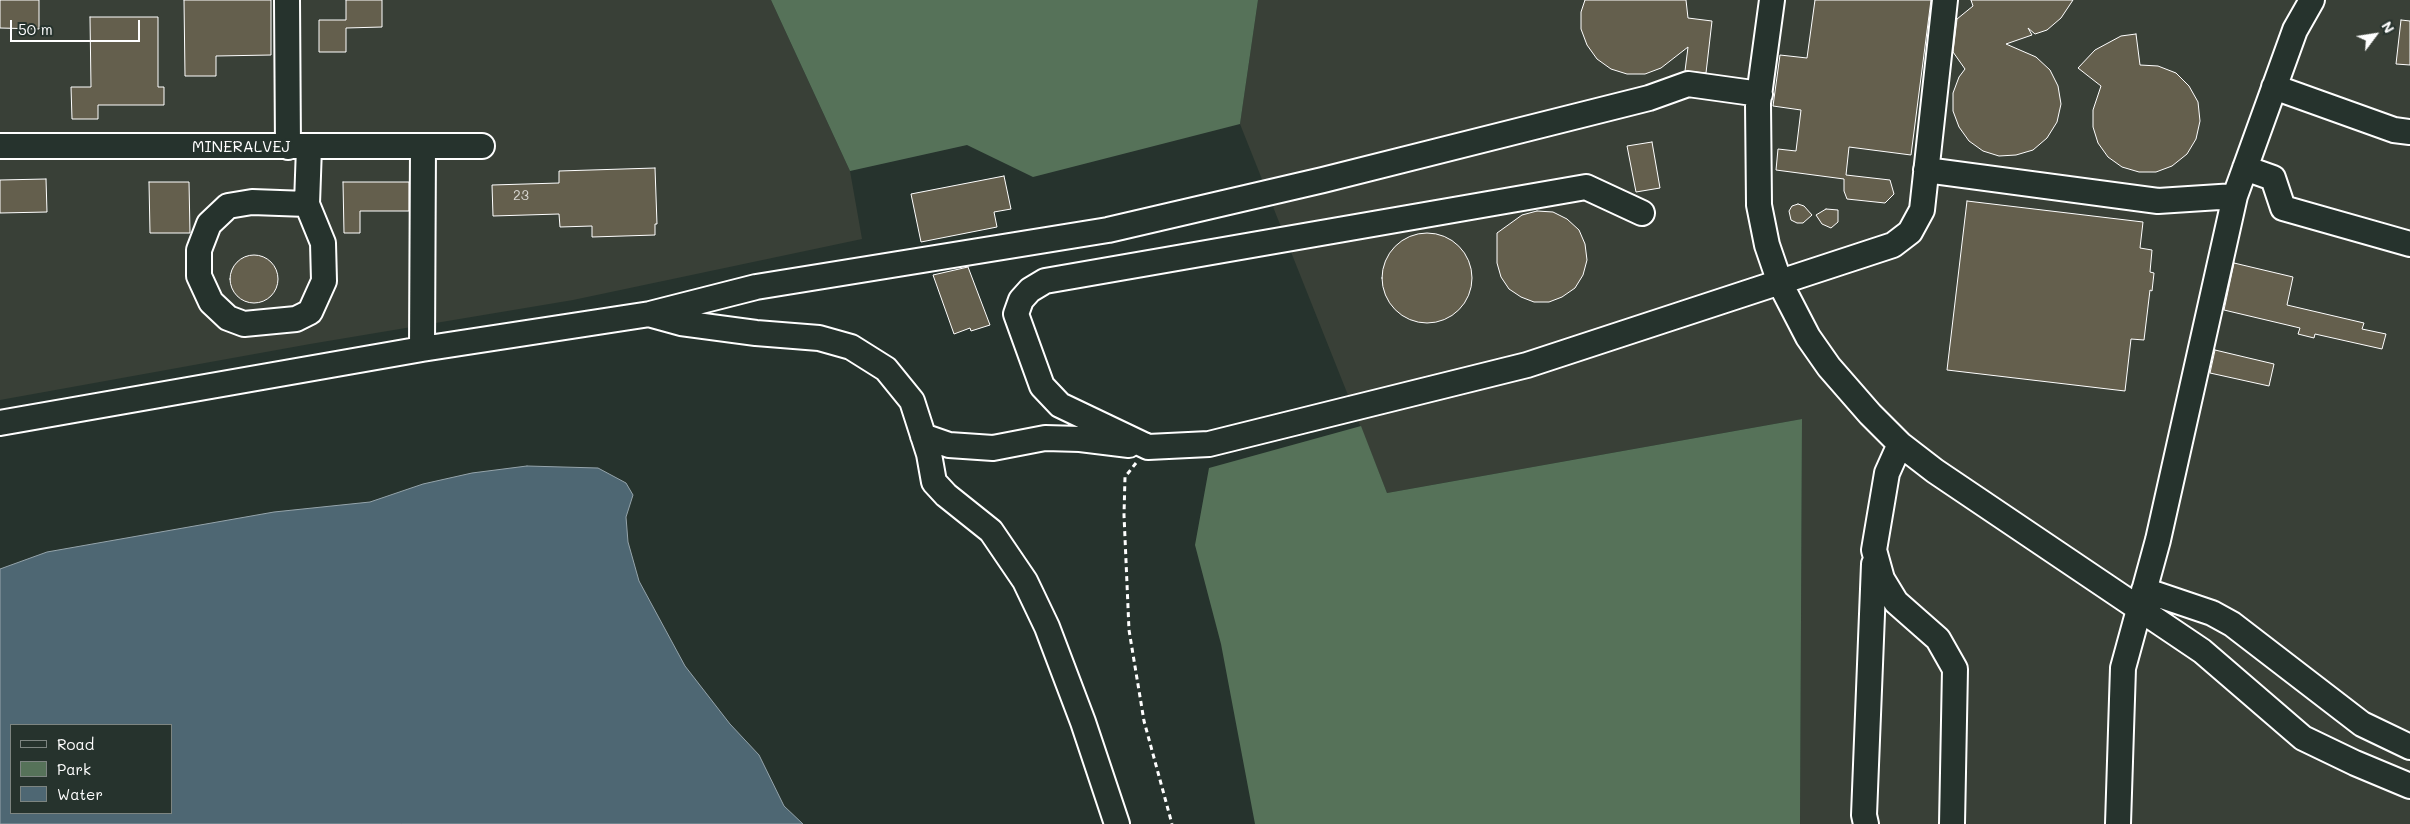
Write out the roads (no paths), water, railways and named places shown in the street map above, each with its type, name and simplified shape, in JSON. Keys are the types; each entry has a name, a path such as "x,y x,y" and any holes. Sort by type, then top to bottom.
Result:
{"street":[{"path":"287,0 298,147 307,204 323,243 324,281 310,312 296,319 244,324 228,318 210,302 198,276 199,250 209,224 228,206 252,202 307,204"},
{"path":"1772,0 1760,94 1759,205 1767,245 1780,283 1808,338 1829,367 1870,414 1900,444 1936,471 2142,599 2303,738 2355,763 2410,786"},
{"path":"924,436 949,445 993,448 1045,438 1080,439 1148,447 1209,444 1527,365 1893,245 1910,232 1922,210 1945,0"},
{"path":"2118,824 2123,668 2158,540 2235,196 2295,30 2312,0"},
{"path":"0,422 422,349 650,314 756,287 1108,230 1323,180 1649,98 1688,84 1760,94"},
{"path":"2274,87 2394,130 2410,132"},
{"name":"MINERALVEJ","path":"0,146 482,146"},
{"path":"422,146 422,349"},
{"path":"2245,168 2273,178 2283,208 2410,244"},
{"path":"1926,170 2158,201 2235,196"},
{"path":"1148,447 1060,405 1042,386 1016,314 1021,300 1030,290 1045,281 1586,187 1642,213"},
{"path":"650,314 690,324 756,333 819,338 851,347 886,369 912,401 924,436 934,482 946,495 991,531 1025,581 1047,627 1083,722 1117,824"},
{"path":"1866,824 1864,815 1874,550 1886,473 1900,444"},
{"path":"1874,550 1882,579 1896,602 1938,639 1955,669 1952,824"},
{"path":"2142,599 2212,613 2232,624 2362,724 2410,747"}],"water":[{"path":"527,466 598,468 626,483 633,495 626,517 628,542 639,581 685,666 730,724 759,755 784,806 803,824 0,824 0,569 47,552 274,512 370,502 423,484 472,473"}]}
